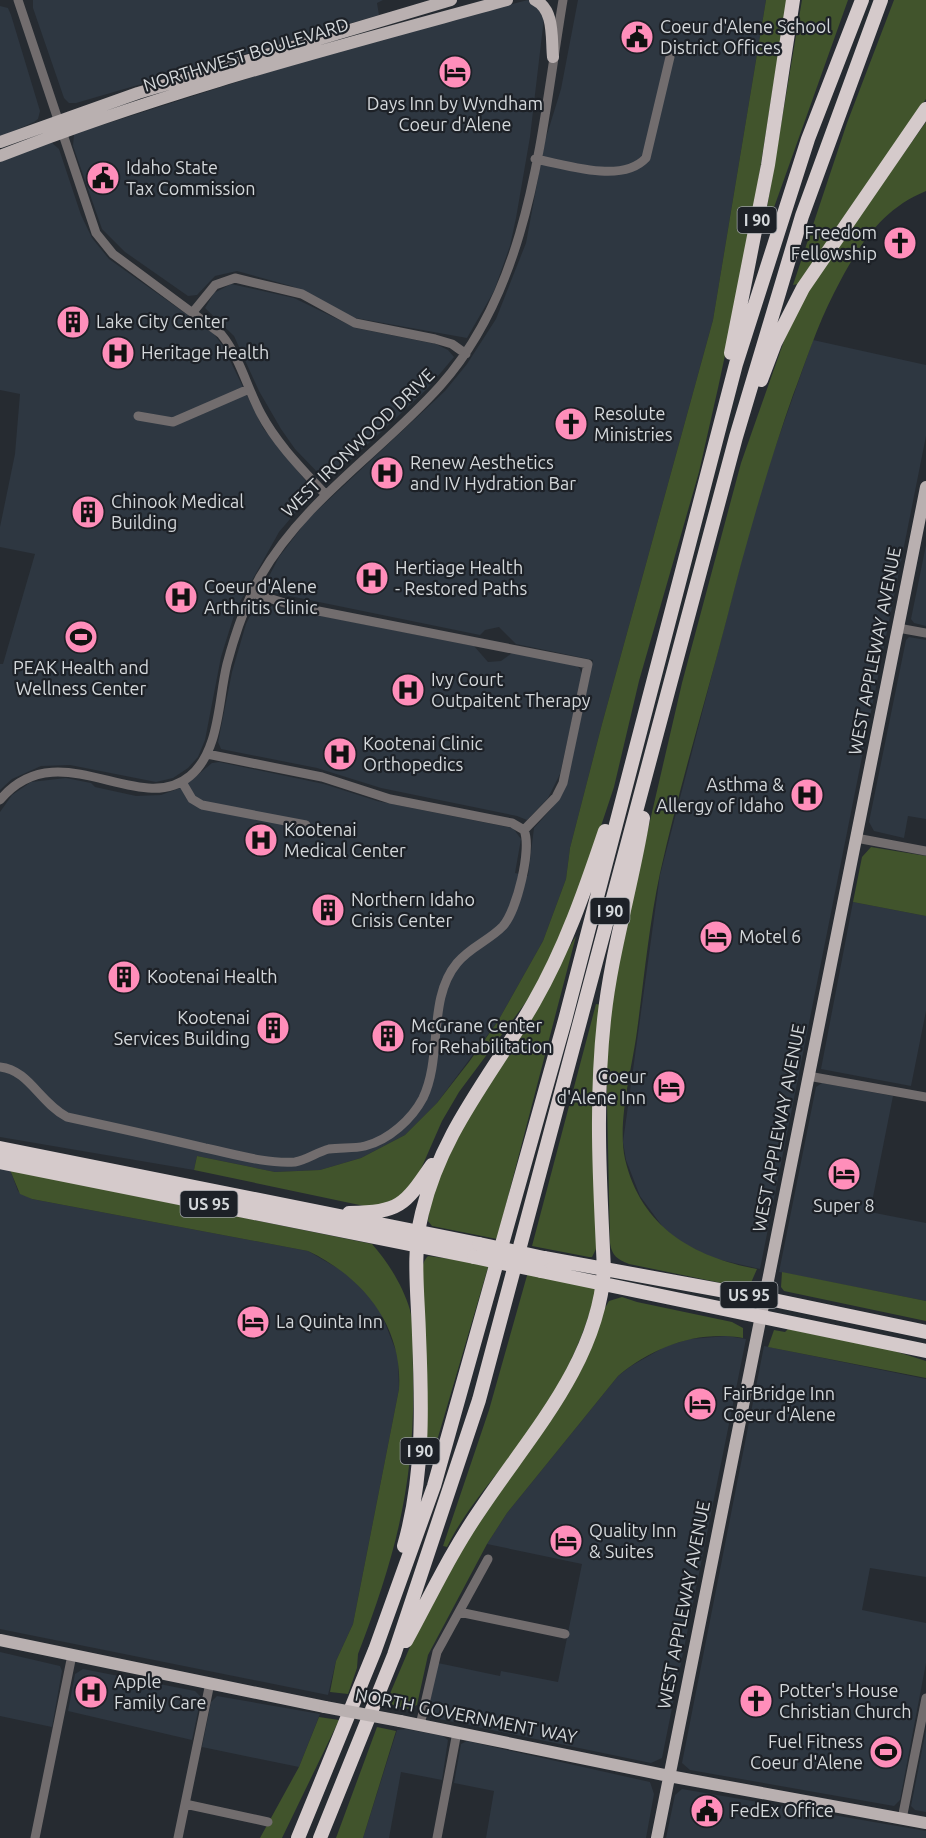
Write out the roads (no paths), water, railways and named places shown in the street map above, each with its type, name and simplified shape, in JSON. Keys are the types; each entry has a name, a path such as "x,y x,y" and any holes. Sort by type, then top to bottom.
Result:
{"highway":[{"name":"I 90","path":"715,438 768,165 793,0"},
{"name":"I 90","path":"298,1838 375,1650 434,1486 565,1020 715,438 777,230 827,87 862,0"},
{"name":"I 90","path":"322,1838 383,1682 479,1400 736,437 791,249 848,85 881,0"},
{"path":"736,437 775,343 803,288 926,109"},
{"path":"323,1213 378,1212 397,1207 412,1194 450,1138 479,1085 524,1018 563,945 582,898 644,712"},
{"name":"I 90","path":"604,1277 599,1122 603,1027 640,833 654,745"},
{"path":"417,1239 429,1187 450,1138"},
{"name":"US 95","path":"0,1148 323,1213 417,1239"},
{"name":"US 95","path":"0,1162 543,1264 761,1316 926,1351"},
{"name":"I 90","path":"375,1650 410,1524 420,1458 422,1414 417,1239"},
{"path":"383,1682 462,1536 543,1420 572,1374 590,1330 604,1277"},
{"name":"US 95","path":"604,1277 764,1298 926,1332"},
{"path":"290,1838 310,1809"}],"main road":[{"name":"NORTHWEST BOULEVARD","path":"0,156 59,126 286,47 451,0"},
{"name":"NORTHWEST BOULEVARD","path":"0,142 347,42 507,0"},
{"path":"535,0 543,4 549,14 553,57"},
{"name":"WEST APPLEWAY AVENUE","path":"657,1838 926,487"},
{"name":"NORTH GOVERNMENT WAY","path":"0,1640 669,1776 926,1823"}],"street":[{"path":"18,0 90,221 101,240 120,259 193,312 227,342 249,389 276,437 325,494"},
{"name":"WEST IRONWOOD DRIVE","path":"182,782 198,768 207,754 235,636 252,593 290,533 325,494 432,395 466,354 492,309 507,278 519,235 563,0"},
{"path":"535,159 611,172 629,171 639,166 646,158 670,57"},
{"path":"193,312 215,285 235,278 302,294 349,321 446,342 466,354"},
{"path":"138,416 172,422 249,389"},
{"path":"252,593 298,607 588,664 563,783 556,797 524,830"},
{"path":"898,628 926,633"},
{"path":"0,1067 18,1072 46,1103 68,1117 223,1151 286,1162 305,1160 329,1149 366,1146 393,1133 422,1100 430,1080 442,994 450,972 459,960 502,926 513,908 527,842 524,830 512,823 390,799 320,777 207,754"},
{"path":"0,800 22,781 52,772 146,788 182,782 192,799 202,805 306,825"},
{"path":"856,838 926,851"},
{"path":"808,1076 926,1097"},
{"path":"420,1725 432,1664 488,1559"},
{"path":"459,1612 565,1634"},
{"path":"34,1838 72,1655"},
{"path":"178,1838 210,1683"},
{"path":"902,1819 926,1698"},
{"path":"437,1838 457,1732"},
{"path":"185,1804 268,1822"}],"place":[{"name":"Coeur d'Alene School District Offices","path":"637,37"},
{"name":"Days Inn by Wyndham Coeur d'Alene","path":"455,72"},
{"name":"Idaho State Tax Commission","path":"103,178"},
{"name":"Freedom Fellowship","path":"900,243"},
{"name":"Lake City Center","path":"73,322"},
{"name":"Heritage Health","path":"118,353"},
{"name":"Resolute Ministries","path":"571,424"},
{"name":"Renew Aesthetics and IV Hydration Bar","path":"387,473"},
{"name":"Chinook Medical Building","path":"88,512"},
{"name":"Hertiage Health - Restored Paths","path":"372,578"},
{"name":"Coeur d'Alene Arthritis Clinic","path":"181,597"},
{"name":"PEAK Health and Wellness Center","path":"81,637"},
{"name":"Ivy Court Outpaitent Therapy","path":"408,690"},
{"name":"Kootenai Clinic Orthopedics","path":"340,754"},
{"name":"Asthma & Allergy of Idaho","path":"807,795"},
{"name":"Kootenai Medical Center","path":"261,840"},
{"name":"Northern Idaho Crisis Center","path":"328,910"},
{"name":"Motel 6","path":"716,937"},
{"name":"Kootenai Health","path":"124,977"},
{"name":"Kootenai Services Building","path":"273,1028"},
{"name":"McGrane Center for Rehabilitation","path":"388,1036"},
{"name":"Coeur d'Alene Inn","path":"669,1087"},
{"name":"Super 8","path":"844,1174"},
{"name":"La Quinta Inn","path":"253,1322"},
{"name":"FairBridge Inn Coeur d'Alene","path":"700,1404"},
{"name":"Quality Inn & Suites","path":"566,1541"},
{"name":"Apple Family Care","path":"91,1692"},
{"name":"Potter's House Christian Church","path":"756,1701"},
{"name":"Fuel Fitness Coeur d'Alene","path":"886,1752"},
{"name":"FedEx Office","path":"707,1811"}]}
